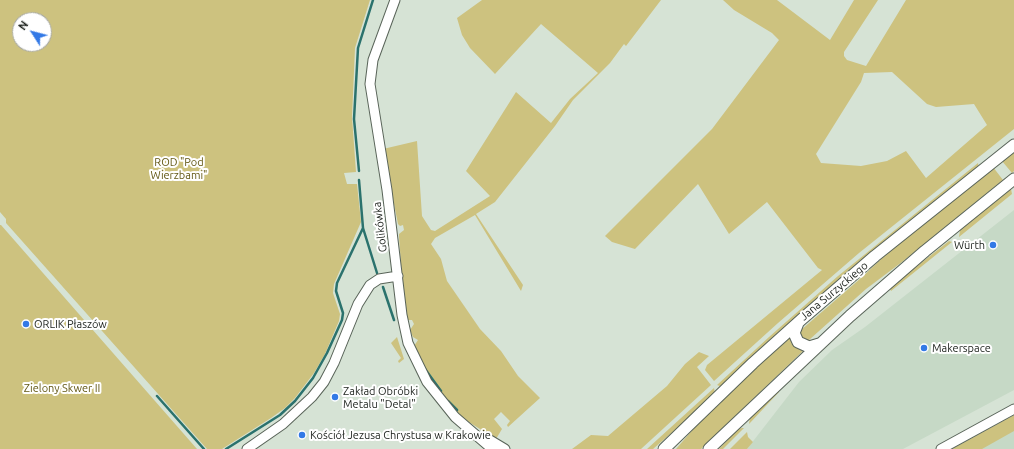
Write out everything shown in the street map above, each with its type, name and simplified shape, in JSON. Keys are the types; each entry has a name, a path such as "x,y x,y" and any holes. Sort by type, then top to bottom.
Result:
{"main road":[{"name":"Jana Surzyckiego","path":"664,449 802,318 875,256 1014,146"},
{"path":"710,449 821,342 925,251 1014,179"},
{"path":"802,318 794,331 798,342 808,347 821,342"}],"street":[{"name":"Golikówka","path":"395,0 373,60 370,84 388,190 402,315 408,343 427,382 448,410 475,433 499,448"},
{"path":"247,449 283,424 312,397 324,382 358,304 370,284 379,278 398,276"},
{"path":"941,449 1014,409"}],"shaded area":[{"path":"1014,210 1014,390 903,449 747,449 799,382 832,350 865,327"},
{"path":"1014,424 1014,449 967,449"}],"green space":[{"name":"ROD \"Pod Wierzbami\"","path":"0,0 370,0 355,48 352,117 356,172 344,173 347,184 357,184 361,222 334,284 333,293 340,314 339,321 325,354 314,373 295,398 285,408 271,418 222,449 207,449 6,223 6,219 0,212"},
{"path":"482,0 661,0 626,46 624,44 610,63 573,100 555,126 495,202 476,214 523,285 521,291 475,215 435,238 431,244 441,259 447,281 480,329 501,351 518,376 540,398 508,427 507,425 510,421 501,412 494,419 502,429 496,439 464,419 448,402 432,381 414,346 418,340 413,337 410,330 414,324 412,320 407,320 404,305 399,234 404,230 403,225 400,226 398,224 383,149 417,141 422,216 431,230 435,231 490,196 466,171 516,92 551,123 570,99 598,73 541,24 495,74 470,48 462,35 457,18"},
{"path":"723,0 777,0 830,40 854,0 878,0 844,52 844,56 847,60 866,66 906,0 1014,0 1014,129 859,253 714,381 705,370 707,365 822,270 818,268 767,202 729,234 698,184 635,249 612,242 605,236 712,129 779,40 772,33 734,10","holes":["892,72 927,104 936,107 974,104 987,125 926,178 906,151 887,161 861,166 821,163 816,154 861,82 864,73"]},
{"path":"1014,151 1014,171 1012,173 1002,161"},
{"path":"978,163 979,168 722,387 717,385 838,276"},
{"path":"993,167 1003,180 902,262 866,289 809,340 804,341 799,332 801,330 894,247"},
{"path":"1011,189 1012,194 959,237 960,230"},
{"name":"Zielony Skwer II","path":"1,225 197,449 0,449"},
{"path":"949,241 952,242 891,291 890,289 907,274"},
{"path":"789,336 792,344 803,351 701,449 676,449 708,412"},
{"path":"397,337 404,359 399,363 398,361 401,358 391,343"},
{"path":"699,352 709,356 697,367 711,385 641,449 572,449 591,435 608,436 667,386 685,364"},
{"path":"714,388 715,393 699,409 653,449 647,449"},
{"path":"778,391 779,392 749,424 750,417"},
{"path":"1014,415 1014,431 982,449 952,449"},
{"path":"744,428 723,449 719,449 738,429"},
{"path":"747,432 748,437 753,442 747,449 730,449"}],"waterway":[{"path":"359,171 354,119 358,48 373,0"},
{"path":"359,180 363,228 377,273"},
{"path":"226,449 280,415 295,401 313,378 327,353 342,320 343,313 336,291 337,283 363,228"},
{"path":"383,287 394,320"},
{"path":"425,369 441,391"},
{"path":"157,396 204,449"},
{"path":"448,401 457,410"}],"place":[{"name":"Würth","path":"993,245"},
{"name":"ORLIK Płaszów","path":"26,324"},
{"name":"Makerspace","path":"924,348"},
{"name":"Zakład Obróbki Metalu \"Detal\"","path":"335,397"},
{"name":"Kościół Jezusa Chrystusa w Krakowie","path":"302,435"}]}
